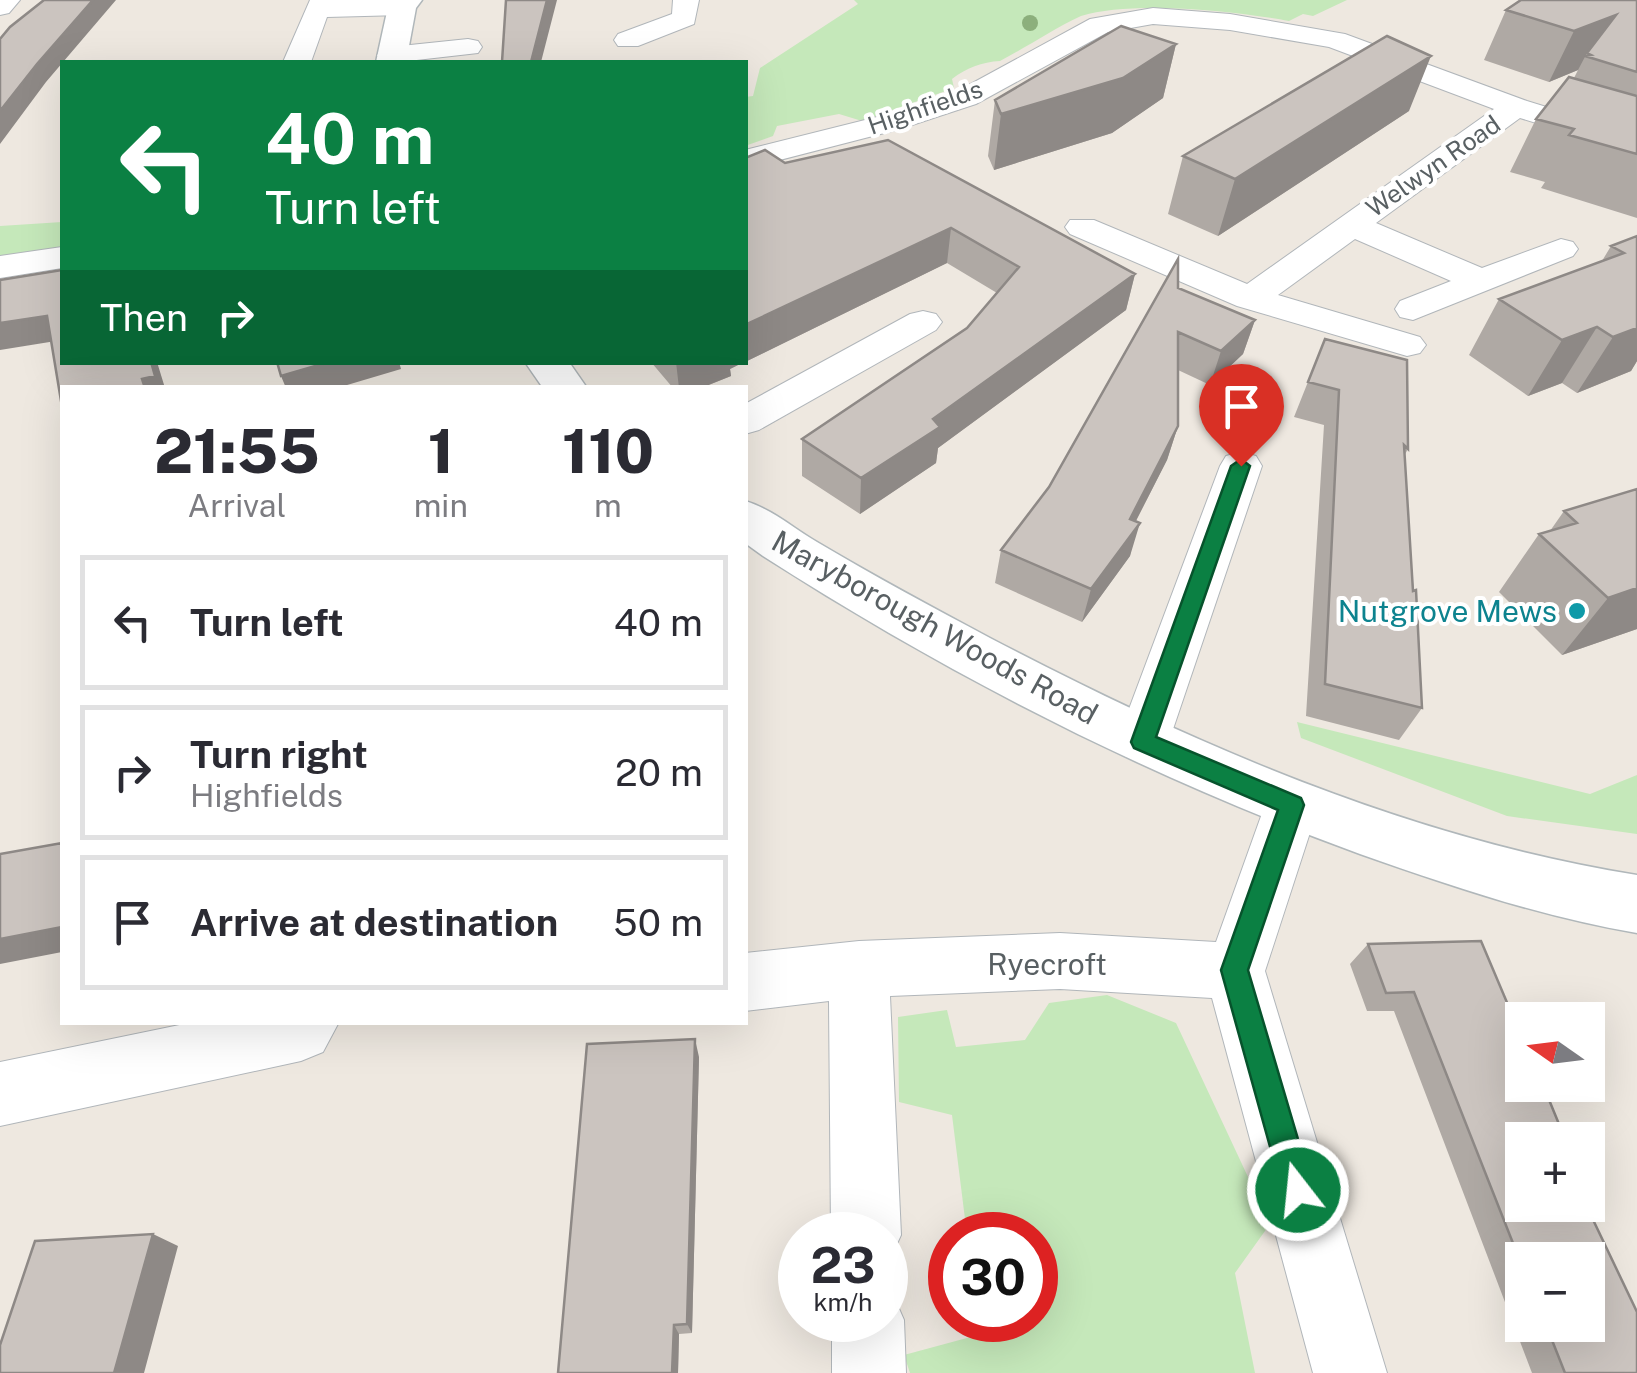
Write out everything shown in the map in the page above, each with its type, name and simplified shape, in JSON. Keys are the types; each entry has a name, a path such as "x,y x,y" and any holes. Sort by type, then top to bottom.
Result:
{"street":[{"path":"0,7 6,0"},
{"path":"628,40 685,18 686,0"},
{"path":"298,60 320,4 405,4 390,59 469,46"},
{"name":"Welwyn Road","path":"1153,16 1230,22 1334,40 1516,108 1637,145"},
{"name":"Highfields","path":"748,159 784,146 889,123 966,98 1100,25 1153,16"},
{"name":"Welwyn Road","path":"1250,298 1516,108"},
{"name":"Welwyn Road","path":"1349,224 1482,281"},
{"path":"1082,227 1250,298 1407,345"},
{"path":"1413,309 1561,249"},
{"path":"0,267 60,258"},
{"path":"748,419 923,322"},
{"path":"548,365 564,385"},
{"path":"1143,742 1241,466"},
{"name":"Maryborough Woods Road","path":"748,524 973,656 1143,742 1292,805 1493,873 1584,896 1637,904"},
{"path":"1292,805 1234,970 1350,1373"},
{"name":"Ryecroft","path":"748,982 859,970 1060,961 1234,970"},
{"path":"859,970 865,1212"},
{"path":"0,1094 301,1031 306,1025"},
{"path":"868,1342 869,1373"}],"green space":[{"path":"854,0 1347,0 1313,16 1303,14 1289,21 1155,8 1081,16 1000,61 963,72 952,79 954,88 862,121 839,114 777,126 773,136 748,145 748,97 753,96 760,68 858,4"},
{"path":"60,222 60,252 0,260 0,226"},
{"path":"1297,722 1590,794 1637,775 1637,834 1507,816 1301,738"},
{"path":"1107,995 1176,1023 1270,1224 1235,1273 1255,1373 910,1373 904,1355 952,1342 1058,1342 1058,1212 964,1212 952,1115 899,1102 898,1017 947,1010 956,1047 1025,1040 1049,1003"}],"building":[{"path":"44,0 93,0 0,111 0,39"},
{"path":"506,0 547,0 532,60 502,60"},
{"path":"1521,0 1637,0 1637,72 1585,56 1591,55 1587,53 1616,15 1574,31 1506,10"},
{"path":"1121,26 1176,44 1123,78 1001,114 995,100"},
{"path":"1387,36 1431,56 1235,179 1183,156"},
{"path":"1569,77 1637,96 1637,154 1569,135 1574,129 1536,119"},
{"path":"888,140 1135,274 933,419 940,427 861,478 802,439 967,328 1019,267 951,228 748,324 748,157 765,150 785,163"},
{"path":"1637,236 1637,328 1613,337 1597,327 1562,340 1499,299 1624,253 1611,246"},
{"path":"1178,259 1178,288 1255,320 1221,351 1178,332 1178,426 1130,519 1140,523 1091,589 1001,550 1049,487"},
{"path":"60,270 60,365 152,365 155,376 142,379 144,385 60,385 60,395 47,316 0,323 0,280"},
{"path":"1325,339 1407,360 1408,449 1404,445 1422,708 1325,684 1339,390 1308,382"},
{"path":"278,365 319,365 281,376"},
{"path":"1637,489 1637,588 1608,598 1539,534 1577,523 1564,511"},
{"path":"60,843 60,927 0,939 0,854"},
{"path":"1481,941 1507,1002 1505,1102 1550,1102 1558,1122 1505,1122 1505,1222 1594,1222 1604,1242 1513,1242 1414,992 1386,993 1368,944"},
{"path":"695,1039 687,1324 674,1325 672,1373 558,1373 587,1044"},
{"path":"153,1234 114,1373 0,1373 0,1345 35,1241"},
{"path":"1605,1245 1637,1312 1637,1373 1565,1373 1553,1342 1605,1342"}],"place":[{"name":"Nutgrove Mews","path":"1577,611"}],"route":[{"path":"1241,466 1143,742 1292,805 1234,970 1298,1190"}]}
